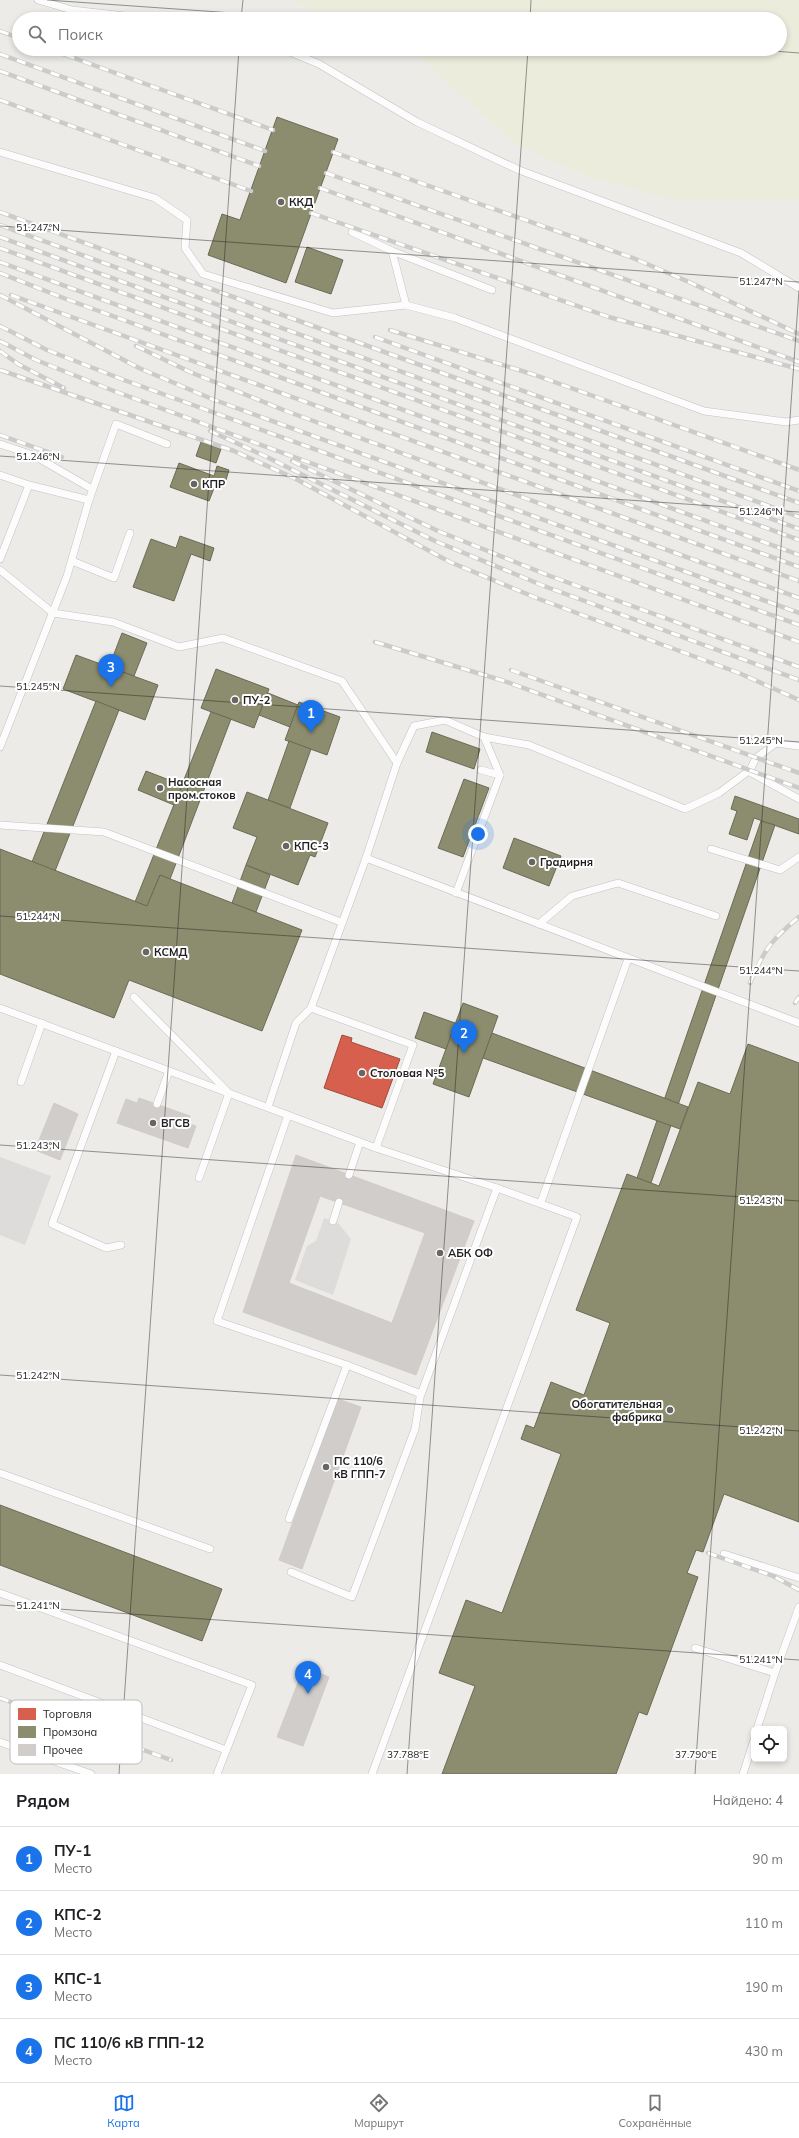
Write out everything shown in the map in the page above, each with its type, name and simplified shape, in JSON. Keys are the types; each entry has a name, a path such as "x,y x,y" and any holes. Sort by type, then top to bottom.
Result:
{"lane":[{"path":"38,0 72,10 90,12"},
{"path":"300,56 319,64 417,122 519,170 742,253 799,288"},
{"path":"0,152 155,198 187,220 185,248 203,274 333,313 406,305 455,318 704,411 786,422 799,420"},
{"path":"352,232 392,251 492,290"},
{"path":"392,251 406,305"},
{"path":"0,747 72,561 92,489 116,424 167,444"},
{"path":"0,444 33,455 92,489"},
{"path":"0,475 29,485 89,500"},
{"path":"0,559 29,485"},
{"path":"72,561 114,578 130,533"},
{"path":"0,570 53,613 113,622 179,647 223,638 342,681 397,763"},
{"path":"268,1107 296,1023 310,1008 366,858 397,763 414,726 445,720 484,737 529,745 685,809 719,793 748,771 756,758 776,743 799,746"},
{"path":"456,892 500,775 484,737"},
{"path":"481,770 500,775"},
{"path":"748,771 799,799"},
{"path":"0,825 104,832 341,922"},
{"path":"711,849 780,870 799,857"},
{"path":"366,858 799,1023"},
{"path":"539,924 572,896 618,883 716,916"},
{"path":"541,1202 628,958"},
{"path":"134,997 230,1093"},
{"path":"0,1008 376,1148 541,1202 577,1217 372,1774"},
{"path":"310,1008 413,1045 376,1148"},
{"path":"21,1082 42,1023"},
{"path":"116,1051 52,1224 106,1248 121,1245"},
{"path":"157,1104 169,1071"},
{"path":"199,1178 230,1093"},
{"path":"288,1115 217,1321 347,1365 421,1394"},
{"path":"349,1175 360,1142"},
{"path":"291,1572 352,1597 415,1429 421,1394 497,1188"},
{"path":"333,1221 339,1202"},
{"path":"289,1519 347,1365"},
{"path":"0,1473 210,1549"},
{"path":"724,1554 799,1578"},
{"path":"0,1593 252,1685 217,1774"},
{"path":"758,1726 799,1607"},
{"path":"695,1648 775,1673"},
{"path":"0,1665 93,1700"},
{"path":"142,1718 226,1750"},
{"path":"0,1742 10,1746"},
{"path":"743,1774 751,1749"},
{"path":"63,1764 91,1774"}],"green space":[{"path":"287,0 799,0 799,201 678,201 588,177 514,143 422,60 414,56 787,56 787,12 316,12"}],"shaded area":[{"path":"0,1157 51,1176 25,1245 0,1235"},
{"path":"324,1218 338,1223 351,1239 333,1295 295,1280 307,1246 316,1241"}],"building: Торговля":[{"name":"Столовая №5","path":"342,1035 352,1038 351,1042 400,1059 382,1108 324,1088"}],"building: Промзона":[{"name":"ККД","path":"277,117 338,139 286,283 208,255 222,214 240,220"},
{"path":"307,247 343,260 331,294 295,282"},
{"path":"201,442 221,449 216,463 196,456"},
{"name":"КПР","path":"179,463 214,476 217,466 229,470 226,480 218,478 209,501 170,487"},
{"path":"180,536 214,548 210,561 191,554 174,601 133,587 151,539 176,548"},
{"path":"122,633 147,643 134,676 109,667"},
{"path":"76,655 158,685 145,720 63,689"},
{"name":"ПУ-2","path":"216,669 269,689 254,728 201,708"},
{"path":"268,693 298,705 290,727 259,715"},
{"path":"96,701 119,710 55,871 32,862"},
{"path":"299,702 340,717 327,755 285,740"},
{"path":"211,712 231,719 170,879 160,875 147,906 135,902"},
{"path":"432,732 480,749 474,769 426,752"},
{"path":"289,741 311,749 290,808 268,800"},
{"name":"Насосная пром.стоков","path":"146,771 182,785 174,805 138,790"},
{"path":"464,779 489,788 463,857 438,848"},
{"name":"КПС-3","path":"247,792 328,823 315,857 310,855 298,885 246,865 257,837 233,828"},
{"path":"735,796 799,819 799,834 754,818 747,840 729,834 737,811 731,809"},
{"path":"761,821 775,825 651,1183 637,1178"},
{"name":"Градирня","path":"514,838 561,856 549,886 503,868"},
{"name":"КСМД","path":"0,849 147,906 160,875 302,930 262,1031 129,980 114,1018 0,974"},
{"path":"246,865 270,875 256,912 232,903"},
{"path":"463,1003 498,1016 469,1097 433,1084"},
{"path":"424,1012 455,1023 446,1049 415,1038"},
{"path":"492,1033 688,1107 680,1129 483,1058"},
{"name":"Обогатительная фабрика","path":"748,1044 799,1063 799,1522 724,1494 703,1552 696,1550 687,1573 698,1577 647,1715 639,1712 616,1774 442,1774 475,1686 439,1673 466,1600 502,1613 561,1454 521,1439 526,1425 534,1428 551,1382 584,1395 610,1323 576,1310 627,1174 659,1186 698,1082 730,1094"},
{"path":"0,1505 222,1589 202,1641 0,1565"}],"building: Прочее":[{"name":"ВГСВ","path":"139,1098 190,1116 187,1123 196,1126 188,1148 117,1123 126,1099 137,1103"},
{"path":"54,1103 78,1114 60,1160 35,1150"},
{"name":"АБК ОФ","path":"296,1155 474,1221 416,1375 243,1312","holes":["320,1196 425,1233 392,1323 289,1283"]},
{"name":"ПС 110/6 кВ ГПП-7","path":"338,1399 361,1407 302,1569 279,1560"},
{"path":"304,1667 329,1677 303,1746 277,1737"}],"railway":[{"path":"0,31 12,35"},
{"path":"0,54 265,151"},
{"path":"68,56 273,130"},
{"path":"0,71 259,166"},
{"path":"0,100 251,191"},
{"path":"333,152 633,258 689,282 799,334"},
{"path":"326,173 799,341"},
{"path":"320,188 799,362"},
{"path":"0,212 799,503"},
{"path":"311,213 609,317 799,369"},
{"path":"0,225 799,517"},
{"path":"0,237 799,529"},
{"path":"0,248 799,540"},
{"path":"0,262 799,555"},
{"path":"0,273 66,299 799,567"},
{"path":"0,295 139,368 212,399 799,613"},
{"path":"11,295 799,581"},
{"path":"0,326 47,350 124,380 799,625"},
{"path":"390,330 535,375 799,470"},
{"path":"375,337 799,491"},
{"path":"0,341 36,360 114,391 799,642"},
{"path":"136,346 190,372 286,411 799,598"},
{"path":"0,351 18,364 64,388"},
{"path":"0,370 234,451 296,479 450,562 539,599 739,673 799,700"},
{"path":"210,431 269,458 435,541 544,586 799,680"},
{"path":"0,435 62,457"},
{"path":"292,461 438,531 550,576 799,667"},
{"path":"375,642 504,681 799,788"},
{"path":"511,670 799,773"},
{"path":"750,983 769,946 799,917"},
{"path":"795,1003 799,997"},
{"path":"708,1553 773,1576 799,1590"},
{"path":"0,1698 10,1702"},
{"path":"142,1749 171,1760"}],"place":[{"name":"ККД","path":"281,202"},
{"name":"КПР","path":"194,484"},
{"name":"КПС-1","path":"111,687"},
{"name":"ПУ-2","path":"235,700"},
{"name":"ПУ-1","path":"311,733"},
{"name":"Насосная пром.стоков","path":"160,788"},
{"name":"КПС-3","path":"286,846"},
{"name":"Градирня","path":"532,862"},
{"name":"КСМД","path":"146,952"},
{"name":"КПС-2","path":"464,1053"},
{"name":"Столовая №5","path":"362,1073"},
{"name":"ВГСВ","path":"153,1123"},
{"name":"АБК ОФ","path":"440,1253"},
{"name":"Обогатительная фабрика","path":"670,1410"},
{"name":"ПС 110/6 кВ ГПП-7","path":"326,1467"},
{"name":"ПС 110/6 кВ ГПП-12","path":"308,1694"}]}
